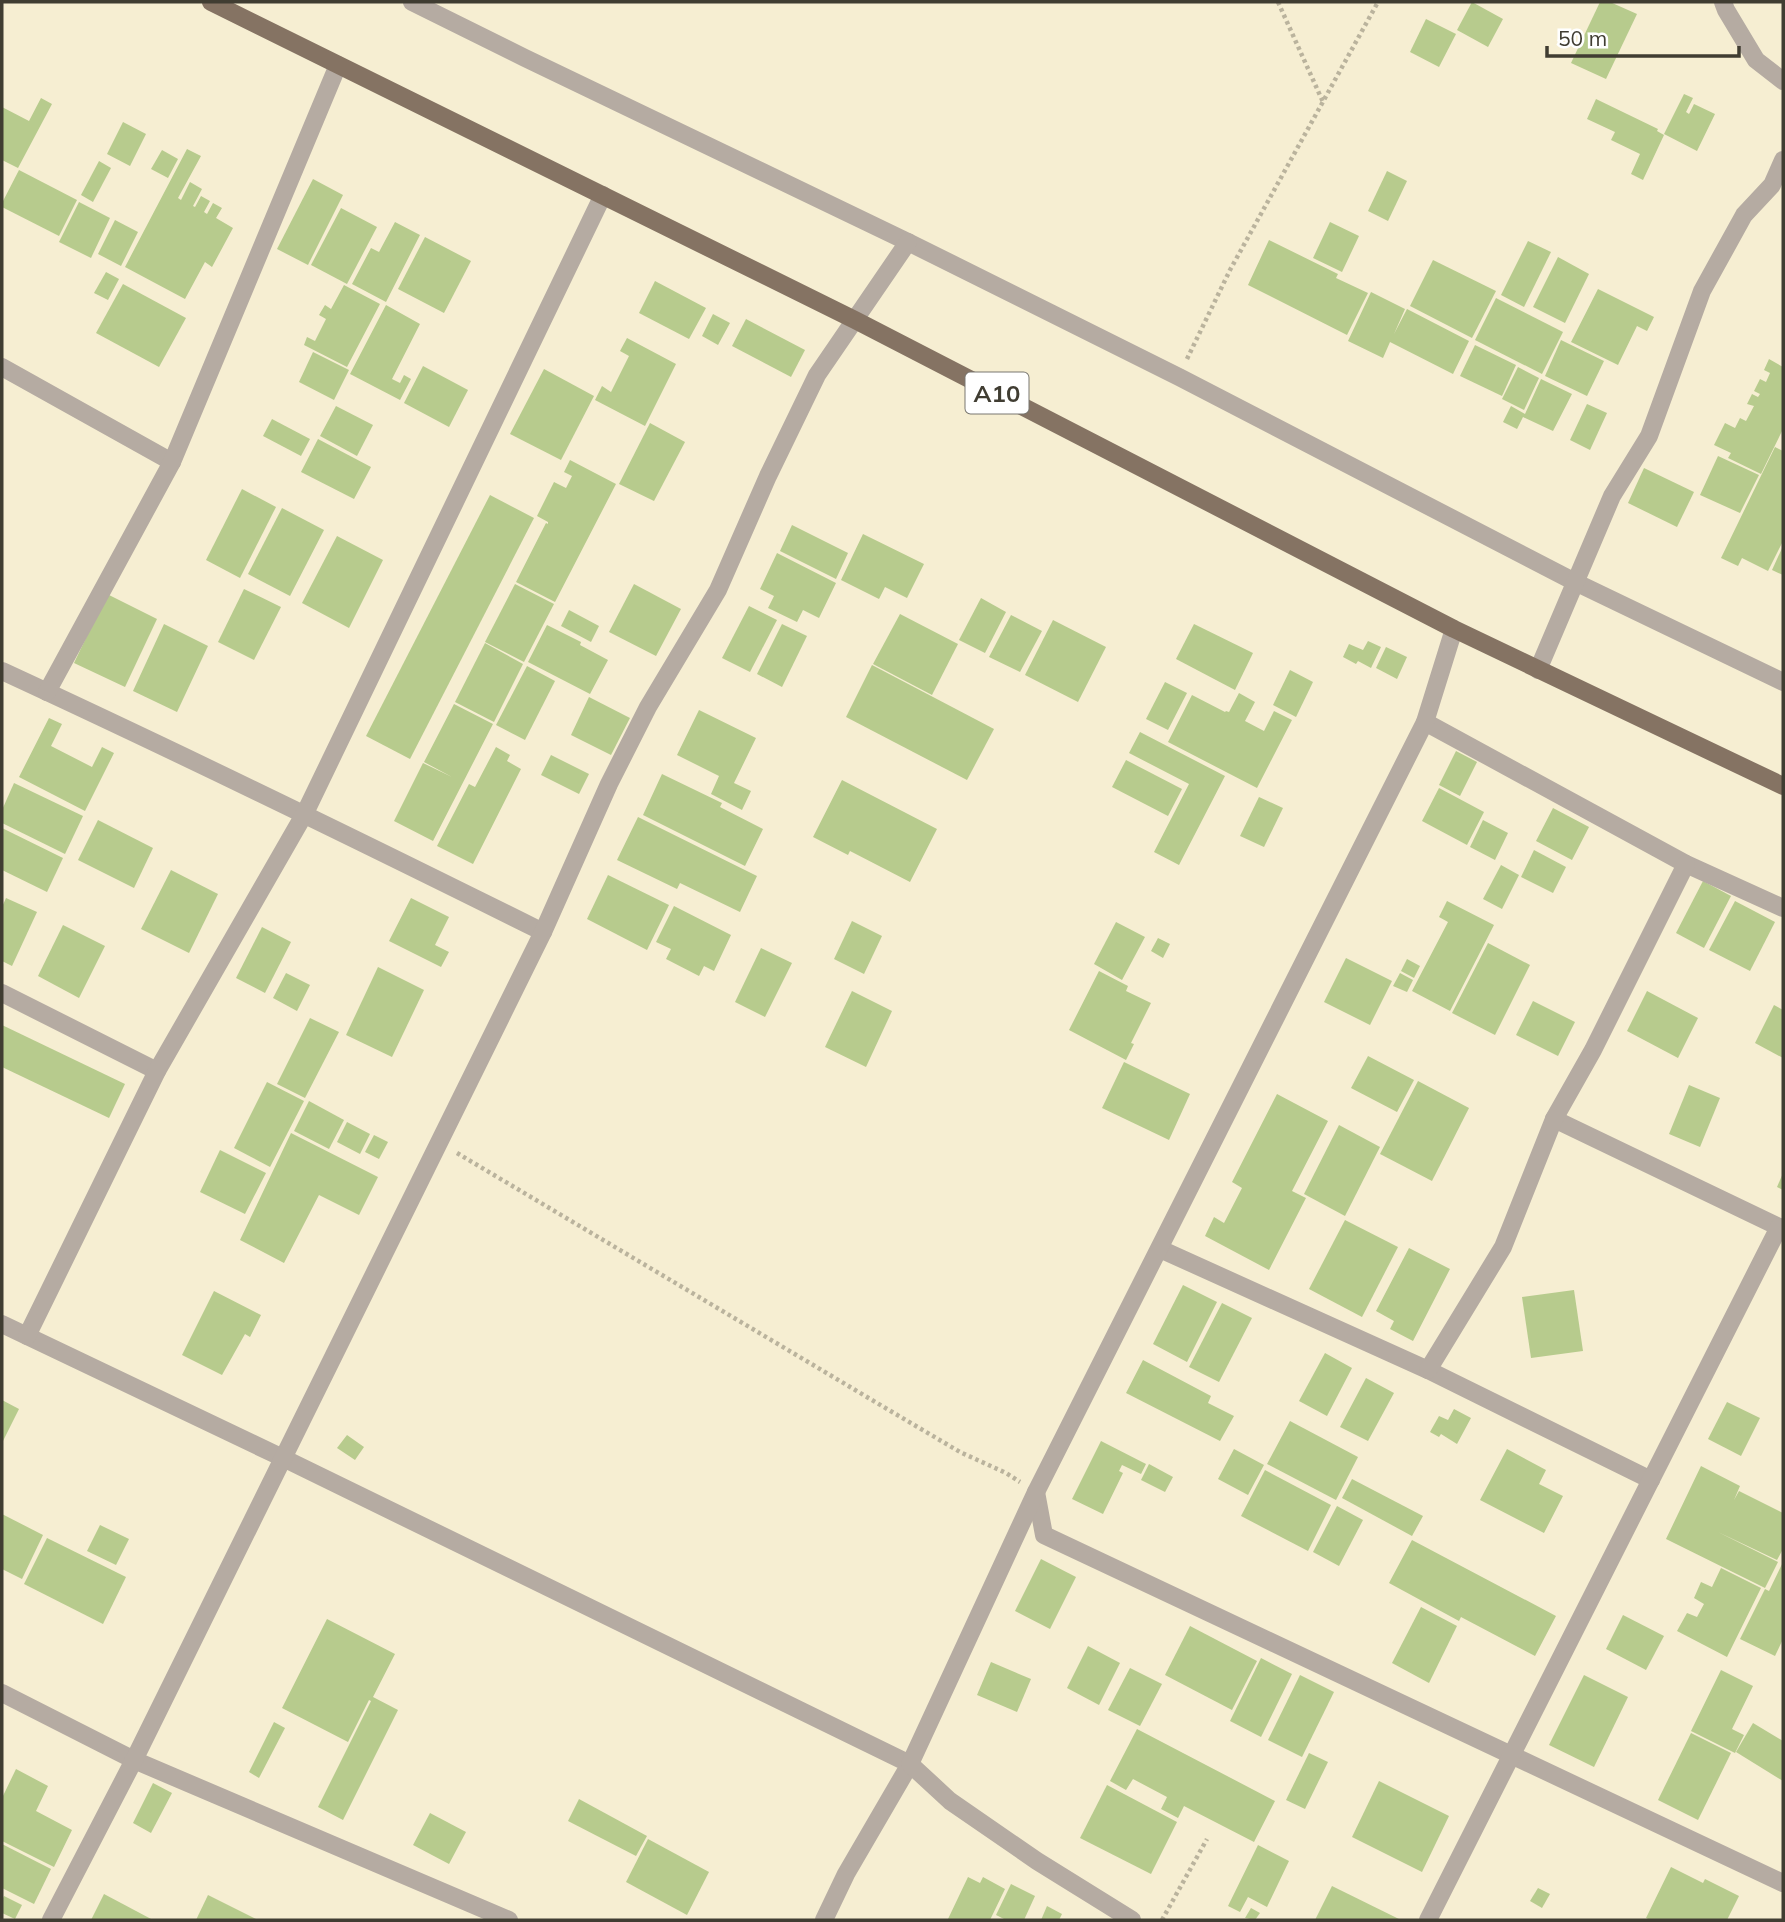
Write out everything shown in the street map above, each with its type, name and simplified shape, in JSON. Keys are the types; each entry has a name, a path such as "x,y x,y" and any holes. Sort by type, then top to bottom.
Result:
{"main road":[{"name":"A10","path":"211,2 855,320 1454,629 1783,786"}],"street":[{"path":"412,2 908,242 1179,377 1575,582 1783,682"},
{"path":"1723,2 1756,60 1783,81"},
{"path":"47,692 172,461 338,65"},
{"path":"1538,670 1612,496 1649,436 1702,291 1744,215 1772,185 1783,160"},
{"path":"27,1336 157,1071 305,814 603,195"},
{"path":"51,1920 134,1760 543,932 614,773 649,707 718,590 768,476 817,375 908,242"},
{"path":"2,367 172,461"},
{"path":"824,1920 846,1874 910,1764 1036,1492 1425,722 1454,629"},
{"path":"2,671 169,748 543,932"},
{"path":"1425,722 1686,864 1783,908"},
{"path":"1428,1370 1503,1247 1554,1119 1593,1049 1686,864"},
{"path":"2,993 157,1071"},
{"path":"1428,1920 1781,1228 1554,1119"},
{"path":"1160,1249 1428,1370 1651,1480"},
{"path":"2,1324 910,1764 950,1801 1037,1861 1132,1920"},
{"path":"1036,1492 1044,1535 1779,1881 1783,1863"},
{"path":"2,1693 134,1760 509,1920"}],"path":[{"path":"1278,2 1323,102"},
{"path":"1179,377 1230,270 1378,2"},
{"path":"438,1142 877,1404 1036,1492"},
{"path":"1162,1920 1207,1839"}],"building":[{"path":"1472,2 1503,19 1488,47 1457,30"},
{"path":"1600,2 1610,2 1637,14 1606,79 1571,63"},
{"path":"1426,19 1456,34 1439,67 1410,52"},
{"path":"1684,94 1693,98 1686,112 1689,114 1694,104 1715,114 1697,151 1664,134"},
{"path":"41,98 52,104 18,168 2,160 2,107 29,121"},
{"path":"1596,99 1658,129 1657,131 1664,135 1643,180 1631,174 1640,154 1611,140 1615,132 1587,119"},
{"path":"123,122 146,134 130,166 107,154"},
{"path":"187,149 201,156 178,198 181,200 190,182 202,189 193,206 195,207 201,196 210,201 204,212 207,214 213,203 222,208 216,218 233,228 212,267 205,262 185,299 125,267"},
{"path":"162,150 178,159 168,178 151,169"},
{"path":"99,161 111,168 93,202 81,195"},
{"path":"19,170 77,200 59,236 2,207"},
{"path":"1387,171 1407,181 1388,221 1368,211"},
{"path":"313,179 343,195 308,265 277,249"},
{"path":"79,202 110,218 91,258 59,242"},
{"path":"341,208 377,227 347,284 311,265"},
{"path":"115,220 138,232 121,266 98,254"},
{"path":"395,222 420,235 386,302 352,284 371,248 379,252"},
{"path":"1330,222 1359,236 1342,272 1313,258"},
{"path":"425,237 471,261 444,313 398,289"},
{"path":"1269,240 1338,274 1336,278 1368,293 1347,335 1248,285"},
{"path":"1528,241 1551,252 1524,307 1501,295"},
{"path":"1558,257 1589,274 1565,323 1533,307"},
{"path":"1433,260 1496,291 1472,338 1410,306"},
{"path":"106,272 119,279 108,300 94,293"},
{"path":"655,281 706,308 689,339 639,313"},
{"path":"123,284 186,318 159,367 96,333"},
{"path":"344,285 380,304 347,367 304,345 307,337 315,341 326,319 319,315 325,305 331,309"},
{"path":"1598,289 1654,317 1647,331 1637,326 1618,365 1571,342"},
{"path":"1371,292 1405,309 1394,334 1407,309 1469,341 1453,374 1390,342 1383,358 1348,341"},
{"path":"1496,298 1563,332 1542,374 1475,340"},
{"path":"386,305 420,324 392,379 400,383 404,375 411,379 400,400 350,374"},
{"path":"713,314 730,323 718,345 702,336"},
{"path":"746,319 805,350 791,377 732,346"},
{"path":"627,338 676,364 645,426 595,400 602,386 611,392 629,356 620,351"},
{"path":"1561,340 1604,361 1587,396 1545,376"},
{"path":"1475,345 1516,365 1502,396 1460,376"},
{"path":"313,352 349,370 334,400 299,382"},
{"path":"1769,359 1783,367 1783,429 1761,474 1728,458 1731,453 1714,445 1725,423 1735,428 1740,418 1746,421 1754,406 1747,404 1752,394 1758,397 1760,394 1754,391 1760,379 1766,382 1770,373 1764,370"},
{"path":"423,366 468,390 449,427 404,403"},
{"path":"1518,367 1539,378 1524,410 1502,399"},
{"path":"544,369 594,396 561,460 510,434"},
{"path":"1541,379 1572,394 1553,431 1523,417 1517,429 1503,422 1511,406 1525,414"},
{"path":"1587,404 1607,413 1590,450 1570,440"},
{"path":"336,406 373,425 357,456 320,436"},
{"path":"272,419 310,439 301,456 263,436"},
{"path":"650,423 685,442 654,501 619,484"},
{"path":"318,439 371,467 354,499 301,472"},
{"path":"1775,447 1783,451 1783,541 1768,571 1742,558 1738,566 1721,558"},
{"path":"1718,456 1759,475 1740,513 1700,495"},
{"path":"570,460 616,484 555,602 516,582 546,523 548,524 537,516 554,482 566,488 572,476 564,472"},
{"path":"1644,468 1694,492 1677,527 1628,503"},
{"path":"242,489 276,507 240,578 206,560"},
{"path":"490,495 534,518 410,759 366,736"},
{"path":"282,508 324,530 290,596 248,574"},
{"path":"792,525 848,553 836,579 780,551"},
{"path":"863,534 924,564 907,598 885,587 879,599 841,580"},
{"path":"337,536 383,560 349,628 302,603"},
{"path":"1783,546 1783,575 1772,570"},
{"path":"777,553 836,583 819,618 803,610 797,622 768,608 774,596 760,589"},
{"path":"515,584 554,604 524,662 485,642"},
{"path":"634,584 681,609 656,656 609,632"},
{"path":"244,589 281,607 254,660 218,642"},
{"path":"107,594 157,619 125,687 74,663"},
{"path":"981,598 1006,612 985,653 959,640"},
{"path":"749,606 777,620 750,672 722,658"},
{"path":"569,610 599,626 591,642 561,626"},
{"path":"900,614 958,644 932,695 873,664"},
{"path":"1011,615 1042,631 1020,672 989,657"},
{"path":"1053,620 1106,647 1078,702 1025,675"},
{"path":"164,624 208,646 177,712 133,691"},
{"path":"782,624 807,636 782,687 757,674"},
{"path":"1194,624 1253,653 1235,690 1176,659"},
{"path":"547,625 581,642 580,645 608,660 590,694 528,662"},
{"path":"1368,641 1381,647 1371,668 1343,657 1349,644 1363,650"},
{"path":"485,643 523,664 494,722 455,702"},
{"path":"1386,647 1407,657 1397,679 1376,668"},
{"path":"872,665 994,729 967,780 846,717"},
{"path":"527,666 555,681 525,740 496,725"},
{"path":"1290,670 1313,682 1296,717 1273,705"},
{"path":"1165,682 1187,693 1168,730 1146,719"},
{"path":"1239,693 1255,702 1245,721 1264,731 1274,711 1292,720 1257,788 1168,742 1192,695 1229,712"},
{"path":"589,697 630,718 611,755 571,735"},
{"path":"454,704 493,724 433,841 394,821 423,763 452,777 424,762"},
{"path":"699,710 756,738 734,783 751,791 742,810 711,794 719,776 677,755"},
{"path":"49,718 62,724 51,746 92,767 102,747 114,753 85,811 19,777"},
{"path":"1140,732 1225,776 1179,865 1154,852 1189,784 1129,753"},
{"path":"496,747 510,755 507,761 521,769 473,864 437,846 469,784 475,787"},
{"path":"1456,751 1477,762 1460,796 1439,785"},
{"path":"551,755 589,774 579,794 541,775"},
{"path":"1126,760 1182,789 1168,816 1112,787"},
{"path":"662,774 722,803 720,807 763,829 745,866 643,815"},
{"path":"842,780 937,829 910,882 850,851 848,855 813,837"},
{"path":"14,783 83,816 65,854 2,823 2,810"},
{"path":"1439,788 1484,812 1467,845 1422,821"},
{"path":"1259,797 1283,808 1264,847 1240,836"},
{"path":"1553,808 1589,827 1572,860 1536,841"},
{"path":"638,817 757,876 740,912 680,883 677,889 617,860"},
{"path":"98,820 153,848 134,888 78,860"},
{"path":"1483,820 1508,833 1495,860 1470,847"},
{"path":"2,828 63,858 47,892 2,870"},
{"path":"1534,850 1566,867 1553,893 1521,877"},
{"path":"1501,865 1519,875 1502,909 1483,899"},
{"path":"171,870 218,894 189,953 141,929"},
{"path":"608,875 669,905 647,950 587,919"},
{"path":"1703,881 1731,896 1704,948 1676,933"},
{"path":"6,898 37,912 12,966 2,961 2,907"},
{"path":"411,898 449,917 435,945 449,952 441,967 389,941"},
{"path":"1447,901 1494,925 1450,1011 1412,991 1448,922 1439,917"},
{"path":"1735,901 1775,922 1750,971 1709,950"},
{"path":"674,906 731,935 714,971 704,966 699,976 666,959 671,949 656,942"},
{"path":"852,921 882,936 864,974 834,959"},
{"path":"1116,922 1145,937 1122,980 1094,964"},
{"path":"63,925 105,946 79,998 38,976"},
{"path":"262,927 291,942 265,993 236,978"},
{"path":"1158,938 1170,944 1163,958 1151,951"},
{"path":"1488,943 1530,965 1495,1035 1452,1013"},
{"path":"761,948 792,963 765,1017 735,1002"},
{"path":"1346,958 1392,981 1370,1025 1324,1002"},
{"path":"1407,959 1420,966 1414,978 1401,971"},
{"path":"378,967 424,990 392,1057 346,1035"},
{"path":"1099,971 1128,986 1126,991 1151,1003 1131,1043 1134,1044 1126,1060 1069,1030"},
{"path":"286,973 310,985 297,1011 273,998"},
{"path":"1400,973 1413,980 1407,992 1393,986"},
{"path":"852,991 892,1011 866,1067 825,1047"},
{"path":"1647,991 1698,1018 1678,1058 1627,1031"},
{"path":"1533,1001 1575,1022 1558,1056 1516,1035"},
{"path":"1774,1005 1783,1010 1783,1058 1755,1043"},
{"path":"310,1018 339,1032 305,1098 277,1084"},
{"path":"2,1025 125,1084 109,1118 2,1067"},
{"path":"1368,1056 1414,1080 1397,1112 1351,1088"},
{"path":"1124,1062 1190,1094 1169,1140 1102,1108"},
{"path":"1418,1081 1469,1108 1432,1181 1380,1154"},
{"path":"267,1082 304,1101 270,1167 234,1148"},
{"path":"1689,1085 1720,1098 1700,1147 1669,1134"},
{"path":"1277,1094 1328,1121 1292,1191 1306,1198 1269,1270 1205,1236 1214,1217 1224,1223 1242,1188 1232,1182"},
{"path":"309,1101 344,1120 329,1149 294,1131"},
{"path":"347,1122 370,1134 360,1154 337,1142"},
{"path":"1339,1125 1380,1147 1345,1216 1304,1194"},
{"path":"291,1133 378,1177 359,1215 319,1195 284,1263 240,1240"},
{"path":"374,1135 388,1142 379,1159 365,1152"},
{"path":"220,1150 266,1173 245,1214 200,1192"},
{"path":"1783,1173 1783,1190 1777,1187"},
{"path":"1345,1220 1398,1247 1362,1317 1309,1289"},
{"path":"1409,1248 1450,1269 1413,1341 1390,1329 1394,1321 1376,1311"},
{"path":"1183,1285 1217,1302 1187,1362 1153,1344"},
{"path":"1574,1290 1583,1351 1531,1358 1522,1297"},
{"path":"214,1291 261,1315 250,1337 245,1334 222,1375 182,1355"},
{"path":"1222,1303 1252,1318 1219,1382 1189,1367"},
{"path":"1325,1353 1352,1368 1327,1416 1299,1401"},
{"path":"1143,1360 1211,1396 1208,1403 1234,1416 1220,1441 1126,1393"},
{"path":"1366,1378 1394,1393 1368,1441 1340,1427"},
{"path":"2,1400 19,1409 2,1443"},
{"path":"1727,1402 1760,1418 1741,1456 1708,1439"},
{"path":"1454,1409 1471,1418 1457,1444 1441,1434 1439,1437 1430,1432 1439,1416 1448,1420"},
{"path":"1290,1421 1358,1457 1336,1500 1267,1464"},
{"path":"347,1435 364,1447 355,1460 337,1448"},
{"path":"1101,1441 1146,1464 1141,1474 1122,1465 1119,1471 1123,1473 1103,1514 1072,1499"},
{"path":"1234,1449 1264,1465 1248,1495 1218,1479"},
{"path":"1507,1449 1546,1470 1539,1484 1563,1496 1544,1533 1480,1500"},
{"path":"1149,1464 1173,1477 1165,1492 1141,1480"},
{"path":"1701,1466 1740,1486 1734,1500 1739,1491 1783,1513 1783,1549 1777,1560 1718,1532 1778,1562 1765,1588 1666,1539"},
{"path":"1265,1470 1331,1505 1308,1551 1241,1516"},
{"path":"1352,1479 1423,1516 1412,1536 1342,1498"},
{"path":"1337,1506 1363,1520 1339,1566 1313,1552"},
{"path":"2,1514 43,1535 22,1579 2,1569"},
{"path":"100,1525 129,1539 116,1565 87,1551"},
{"path":"47,1538 126,1577 103,1624 24,1584"},
{"path":"1412,1540 1556,1616 1535,1656 1461,1617 1459,1621 1389,1583"},
{"path":"1041,1559 1076,1577 1050,1629 1015,1611"},
{"path":"1783,1562 1783,1639 1775,1656 1740,1639 1765,1589 1769,1591"},
{"path":"1721,1568 1761,1588 1727,1657 1677,1631 1687,1613 1697,1617 1704,1604 1694,1598 1701,1582 1712,1587"},
{"path":"1421,1607 1457,1626 1429,1683 1392,1663"},
{"path":"1623,1615 1664,1636 1646,1670 1606,1649"},
{"path":"327,1619 395,1654 373,1697 398,1710 343,1820 318,1807 371,1701 369,1700 348,1742 282,1708"},
{"path":"1190,1626 1257,1661 1232,1710 1165,1675"},
{"path":"1088,1646 1120,1663 1099,1705 1067,1688"},
{"path":"1261,1658 1292,1674 1261,1737 1230,1721"},
{"path":"991,1662 1031,1679 1017,1712 977,1695"},
{"path":"1130,1668 1162,1684 1140,1726 1108,1710"},
{"path":"1721,1670 1753,1686 1732,1729 1744,1735 1735,1753 1691,1731"},
{"path":"1300,1675 1334,1692 1302,1757 1268,1740"},
{"path":"1584,1675 1628,1697 1594,1767 1549,1745"},
{"path":"274,1722 285,1728 259,1778 249,1772"},
{"path":"1753,1723 1783,1741 1783,1781 1736,1752"},
{"path":"1137,1729 1275,1801 1254,1842 1184,1806 1178,1818 1161,1809 1167,1797 1133,1779 1126,1790 1110,1781"},
{"path":"1691,1733 1731,1753 1698,1820 1658,1800"},
{"path":"1309,1753 1328,1762 1305,1809 1286,1800"},
{"path":"16,1769 48,1786 36,1811 72,1830 54,1867 2,1841 2,1798"},
{"path":"1379,1781 1449,1816 1422,1872 1352,1837"},
{"path":"153,1783 172,1793 151,1833 133,1823"},
{"path":"1107,1785 1177,1822 1151,1874 1080,1838"},
{"path":"579,1799 647,1836 636,1856 568,1821"},
{"path":"430,1813 466,1832 449,1864 413,1845"},
{"path":"648,1839 709,1872 687,1915 626,1882"},
{"path":"2,1844 51,1869 34,1904 2,1888"},
{"path":"1258,1845 1289,1861 1267,1907 1248,1897 1240,1912 1228,1906"},
{"path":"1671,1867 1703,1883 1705,1879 1739,1896 1727,1920 1646,1918"},
{"path":"968,1877 980,1883 983,1877 1005,1889 990,1920 948,1919"},
{"path":"1011,1884 1035,1896 1024,1920 1006,1920 996,1915"},
{"path":"1332,1886 1401,1920 1315,1920"},
{"path":"1538,1888 1550,1894 1542,1908 1530,1901"},
{"path":"104,1894 153,1920 91,1920"},
{"path":"208,1895 258,1920 196,1920"},
{"path":"4,1896 22,1905 15,1919 2,1913"},
{"path":"1047,1906 1062,1914 1059,1920 1041,1920"},
{"path":"1251,1908 1260,1913 1255,1920 1245,1918"}]}
